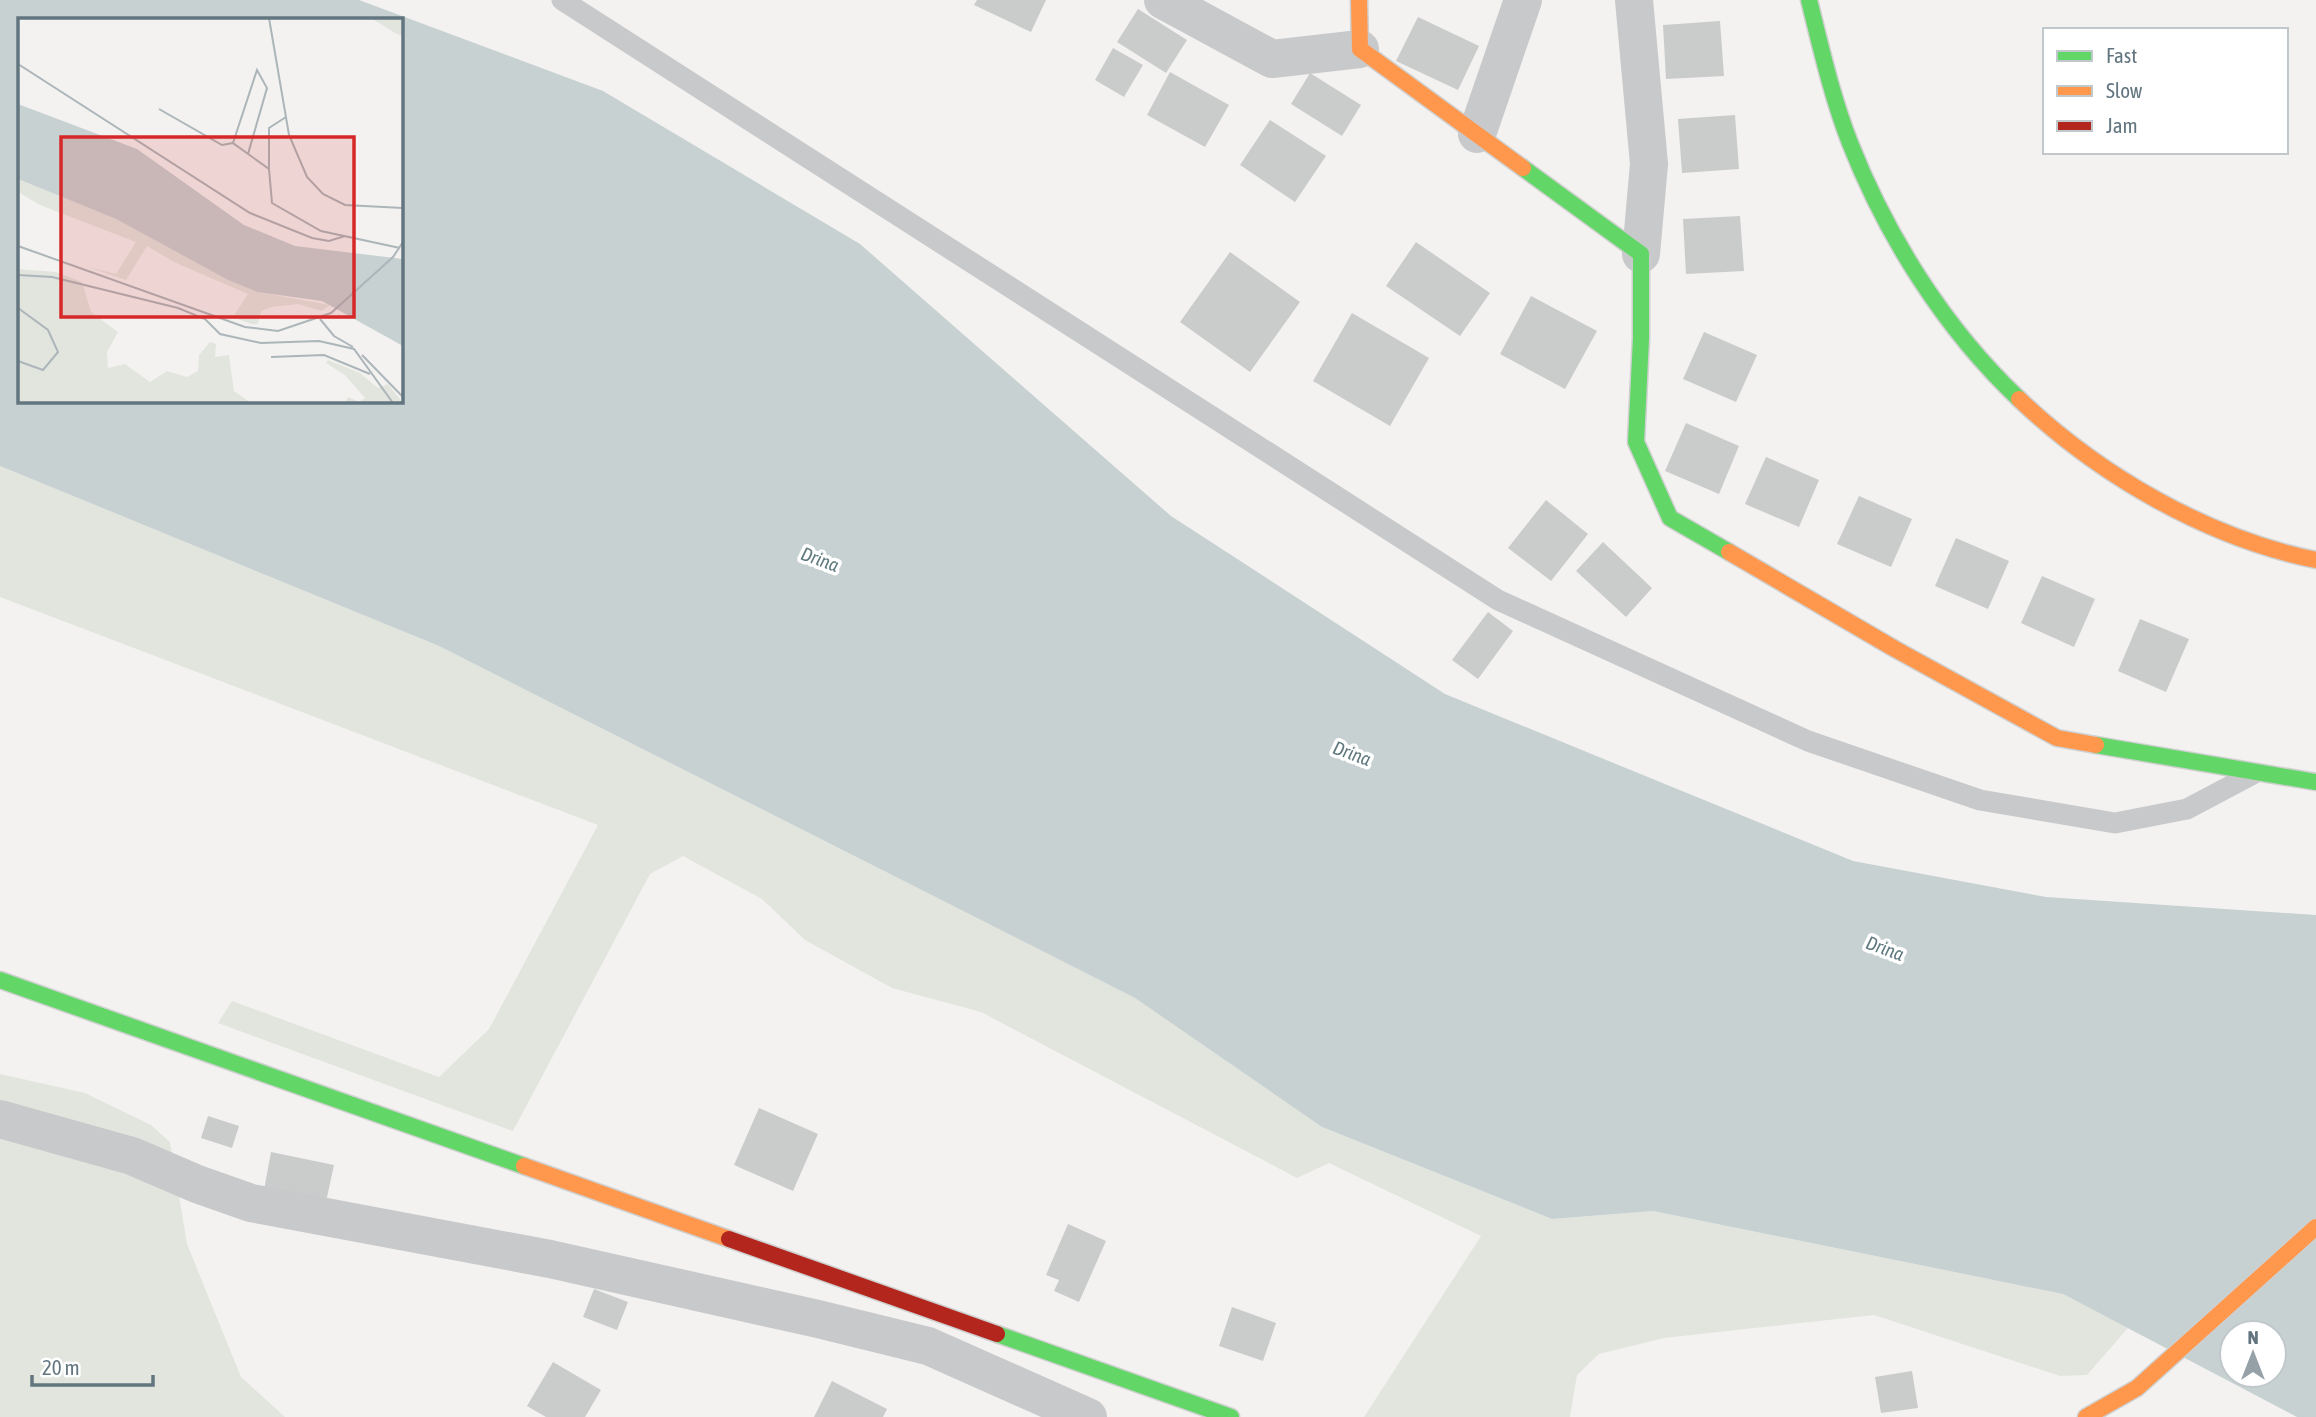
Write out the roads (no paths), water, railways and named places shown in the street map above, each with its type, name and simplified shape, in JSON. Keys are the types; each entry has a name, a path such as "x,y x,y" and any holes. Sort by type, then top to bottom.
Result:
{"street":[{"path":"1163,0 1272,58 1360,49 1641,254"},
{"path":"1359,0 1360,49"},
{"path":"1476,134 1523,0"},
{"path":"1634,0 1649,164 1641,254 1641,338 1636,442 1670,518 1895,649 2057,738 2316,782"},
{"path":"1809,0 1826,70 1868,186 1910,262 1946,318 1998,381 2072,448 2156,501 2242,539 2316,560"},
{"path":"0,980 934,1330 1231,1417"},
{"path":"0,1119 132,1156 197,1184 251,1203 550,1259 818,1319 934,1330 1088,1417"},
{"path":"2086,1417 2137,1388 2316,1227"}],"lane":[{"path":"562,0 1498,600 1535,617 1808,741 1980,800 2116,823 2187,809 2256,773"}],"water":[{"name":"Drina","path":"0,0 359,0 603,91 860,244 1171,516 1445,694 1853,861 2046,897 2316,915 2316,1417 2297,1417 2244,1389 2288,1389 2288,1319 2218,1319 2218,1375 2063,1294 1653,1211 1552,1219 1322,1127 1135,998 439,646 0,466"}]}
